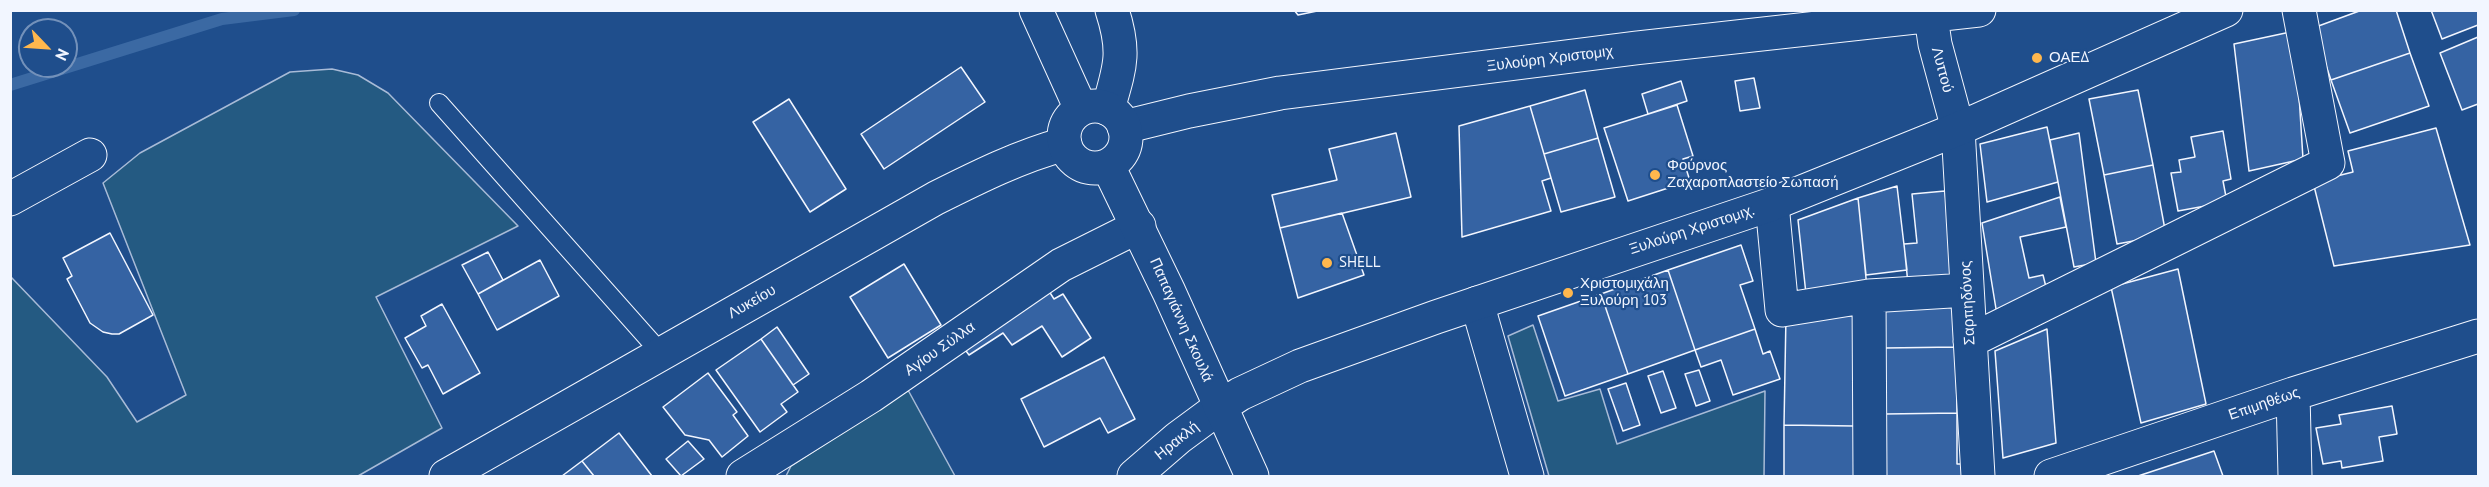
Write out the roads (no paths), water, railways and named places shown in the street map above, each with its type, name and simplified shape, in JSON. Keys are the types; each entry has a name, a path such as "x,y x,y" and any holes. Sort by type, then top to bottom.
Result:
{"street":[{"path":"1036,10 1104,115 1126,139 1119,157 1108,166 1090,168 1080,165 1072,158 1065,144 1065,127 1071,118 1104,115"},
{"path":"1104,115 1120,66 1121,37 1112,10"},
{"name":"Ξυλούρη Χριστομιχ","path":"1104,115 1189,111 1280,93 1636,48 1979,10"},
{"name":"Ξυλούρη Χριστομιχ.","path":"1220,407 1240,394 1300,366 1477,303 1772,204 1958,129 2226,10"},
{"path":"1970,341 2328,164 2299,10"},
{"name":"Λυττού","path":"1930,14 1958,129"},
{"name":"Σαρπηδόνος","path":"1958,129 1978,477"},
{"name":"Λυκείου","path":"446,477 936,198 1012,162 1065,144"},
{"path":"10,199 90,155"},
{"name":"Παπαγιάννη Σκουλά","path":"1108,166 1139,226 1252,477"},
{"path":"1772,204 1782,310 1869,296 1967,290"},
{"name":"Αγίου Σύλλα","path":"747,475 871,396 1061,265 1139,226"},
{"path":"1869,296 1870,477"},
{"path":"1477,303 1527,477"},
{"name":"Επιμηθέως","path":"2050,477 2293,394 2478,336"},
{"path":"2293,394 2295,477"},
{"name":"Ηρακλή","path":"1134,477 1178,438 1220,407"}],"lane":[{"path":"439,103 661,354"}],"waterway":[{"path":"10,85 222,19 294,10"}],"place":[{"name":"ΟΑΕΔ","path":"2037,58"},
{"name":"Φούρνος Ζαχαροπλαστείο Σωπασή","path":"1655,175"},
{"name":"SHELL","path":"1327,263"},
{"name":"Χριστομιχάλη Ξυλούρη 103","path":"1568,293"}]}
